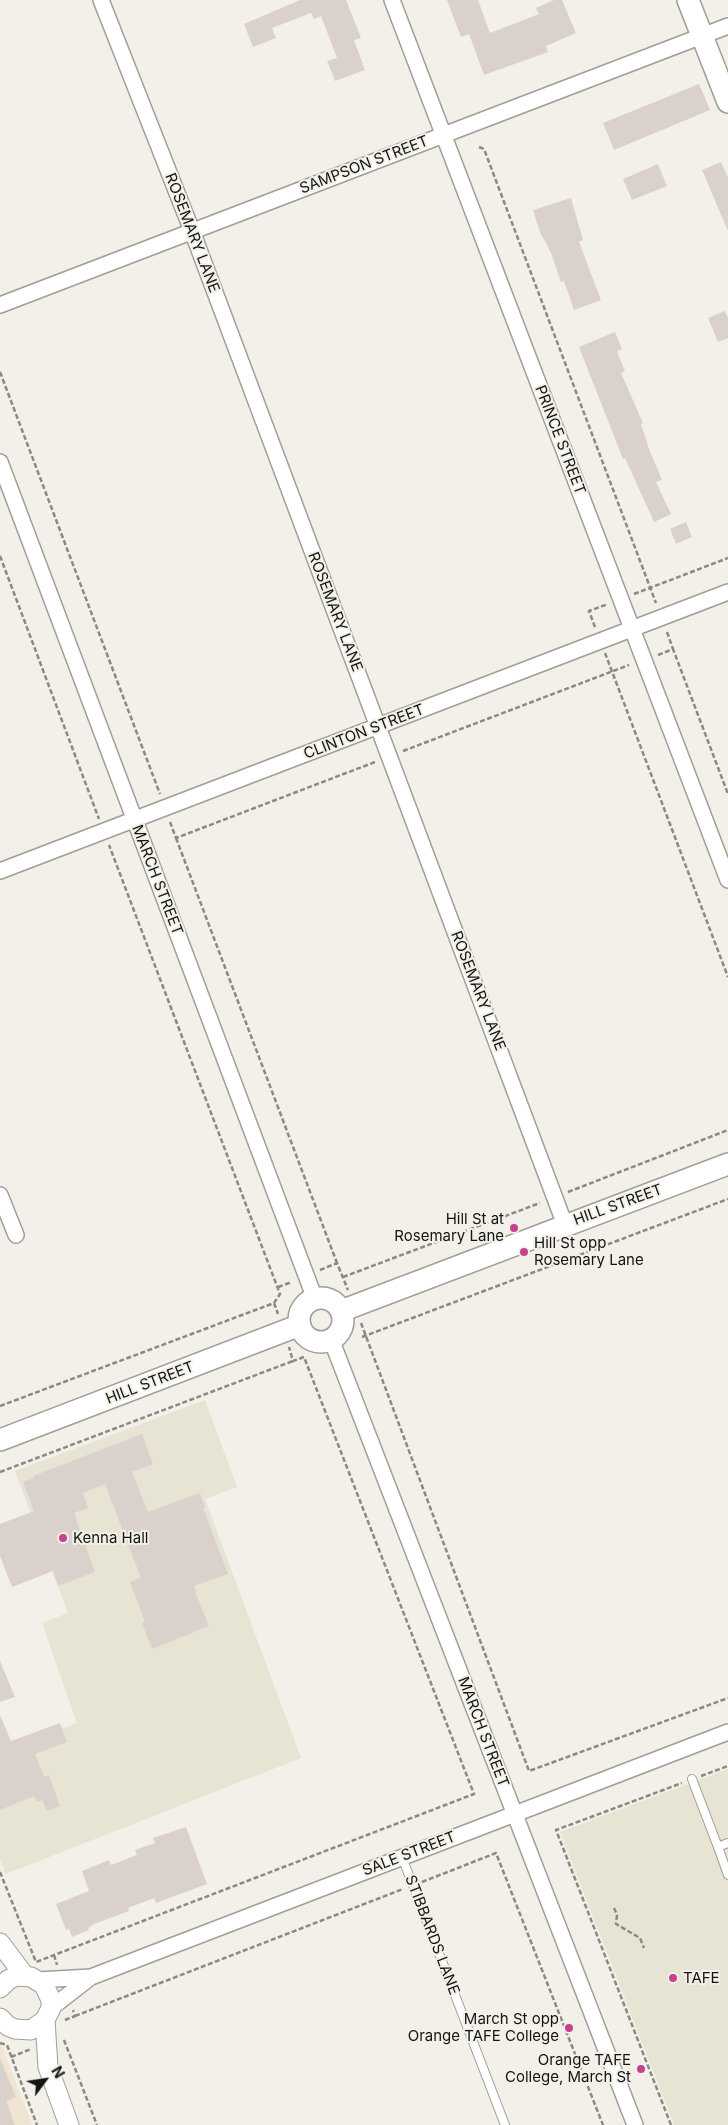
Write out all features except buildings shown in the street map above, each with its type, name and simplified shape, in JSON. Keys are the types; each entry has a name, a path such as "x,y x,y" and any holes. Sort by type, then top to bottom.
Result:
{"main road":[{"path":"688,0 728,102"},
{"name":"HILL STREET","path":"348,1309 728,1164"},
{"path":"315,1299 330,1300 348,1309 343,1319 342,1328 331,1339 324,1342 316,1341 303,1332 292,1328 307,1302 315,1299"},
{"name":"HILL STREET","path":"0,1440 292,1328"}],"street":[{"name":"ROSEMARY LANE","path":"102,0 192,231 566,1225"},
{"name":"PRINCE STREET","path":"392,0 728,880"},
{"name":"SAMPSON STREET","path":"0,305 728,26"},
{"name":"MARCH STREET","path":"0,462 315,1299"},
{"name":"CLINTON STREET","path":"0,871 728,592"},
{"path":"0,1195 16,1235"},
{"name":"MARCH STREET","path":"331,1339 635,2125"},
{"name":"SALE STREET","path":"31,1978 90,1977 514,1812 728,1732"},
{"path":"0,1943 31,1978 48,1992 48,2067 69,2125"},
{"path":"0,1984 16,1976 31,1978"},
{"name":"SALE STREET","path":"48,2014 90,1977"},
{"path":"6,2029 31,2030 48,2014"},
{"path":"6,2029 48,2067"}],"lane":[{"path":"692,1779 728,1875"},
{"path":"718,1847 728,1844"},
{"name":"STIBBARDS LANE","path":"402,1857 506,2125"}],"path":[{"path":"479,147 484,149 651,588"},
{"path":"0,372 343,1278 348,1309 364,1337 529,1771 728,1698"},
{"path":"0,556 280,1294 274,1303 0,1406"},
{"path":"728,558 589,611 728,977"},
{"path":"176,838 673,649 728,794"},
{"path":"343,1278 728,1130"},
{"path":"364,1337 728,1199"},
{"path":"278,1287 337,1263"},
{"path":"274,1303 292,1328 293,1361"},
{"path":"0,1472 304,1356 474,1794 36,1962 0,1872"},
{"path":"671,2125 556,1830 728,1766"},
{"path":"75,2016 496,1853 603,2125"},
{"path":"614,1908 617,1915 616,1924 640,1938 644,1948"},
{"path":"6,2029 7,2045 37,2125"},
{"path":"63,2036 97,2125"}],"shaded area":[{"path":"205,1400 237,1487 205,1499 301,1758 6,1874 0,1859 0,1753 77,1723 42,1623 68,1613 15,1471"},
{"name":"TAFE","path":"728,1769 728,2125 674,2125 560,1832"},
{"path":"1,2044 32,2125 0,2125"}],"place":[{"name":"Hill St at Rosemary Lane","path":"514,1228"},
{"name":"Hill St opp Rosemary Lane","path":"524,1252"},
{"name":"Kenna Hall","path":"63,1538"},
{"name":"TAFE","path":"673,1978"},
{"name":"March St opp Orange TAFE College","path":"569,2028"},
{"name":"Orange TAFE College, March St","path":"641,2069"}]}
